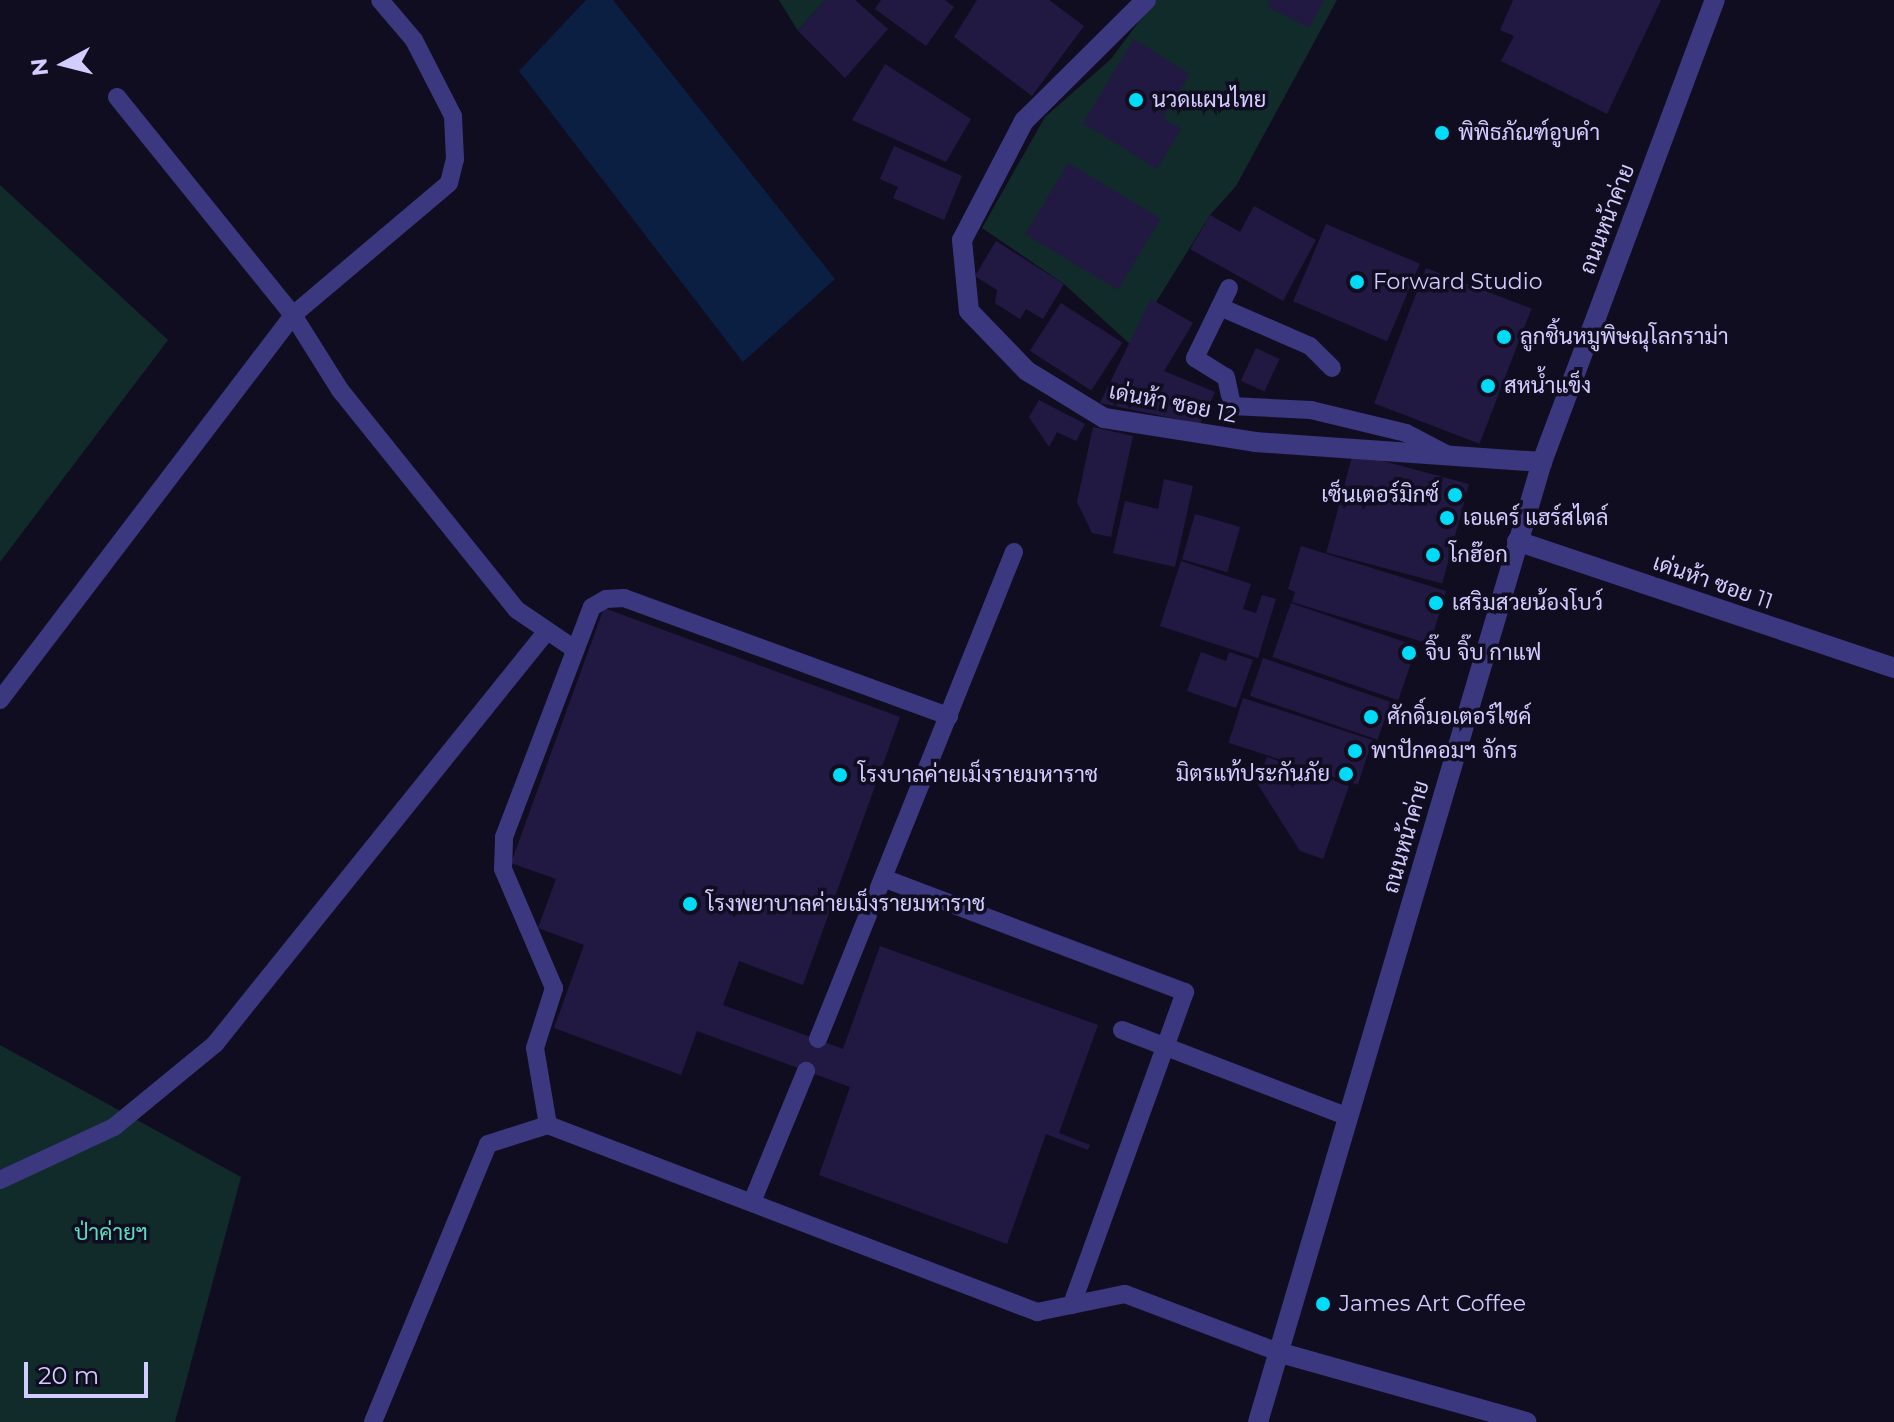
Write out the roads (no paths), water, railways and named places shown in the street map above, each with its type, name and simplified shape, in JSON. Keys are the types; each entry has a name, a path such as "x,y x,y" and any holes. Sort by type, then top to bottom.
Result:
{"street":[{"name":"เด่นห้า ซอย 12","path":"1146,0 1024,121 962,240 969,311 1027,371 1104,418 1255,442 1542,462"},
{"name":"ถนนหน้าค่าย","path":"1258,1422 1281,1353 1542,462 1715,0"},
{"name":"เด่นห้า ซอย 11","path":"1517,541 1894,668"},
{"path":"1281,1353 1526,1422"}],"lane":[{"path":"0,700 293,315 449,183 455,159 453,116 414,40 380,0"},
{"path":"117,97 293,315 340,390 517,610 573,648"},
{"path":"1229,288 1195,358 1226,377 1232,406 1311,410 1406,433 1451,456"},
{"path":"1220,307 1310,346 1332,368"},
{"path":"818,1039 1014,552"},
{"path":"548,1125 535,1048 554,988 503,869 504,837 573,648 592,607 606,599 624,598 949,716"},
{"path":"0,1180 114,1127 215,1044 547,631"},
{"path":"883,878 1185,992 1072,1305"},
{"path":"1122,1030 1349,1117"},
{"path":"752,1202 806,1071"},
{"path":"373,1422 488,1144 548,1125 1037,1312 1125,1294 1281,1353"}],"water":[{"path":"586,0 613,0 835,279 743,362 519,71"}],"place":[{"name":"นวดแผนไทย","path":"1136,100"},
{"name":"พิพิธภัณฑ์อูบคำ","path":"1442,133"},
{"name":"Forward Studio","path":"1357,282"},
{"name":"ลูกชิ้นหมูพิษณุโลกราม่า","path":"1504,337"},
{"name":"สหน้ำแข็ง","path":"1488,386"},
{"name":"เซ็นเตอร์มิกซ์","path":"1455,495"},
{"name":"เอแคร์ แฮร์สไตล์","path":"1447,518"},
{"name":"โกฮ๊อก","path":"1433,555"},
{"name":"เสริมสวยน้องโบว์","path":"1436,603"},
{"name":"จิ๊บ จิ๊บ กาแฟ","path":"1409,653"},
{"name":"ศักดิ์มอเตอร์ไซค์","path":"1371,717"},
{"name":"พาปักคอมฯ จักร","path":"1355,751"},
{"name":"มิตรแท้ประกันภัย","path":"1346,774"},
{"name":"โรงบาลค่ายเม็งรายมหาราช","path":"840,775"},
{"name":"โรงพยาบาลค่ายเม็งรายมหาราช","path":"690,904"},
{"name":"James Art Coffee","path":"1323,1304"}],"park label":[{"name":"ป่าค่ายฯ","path":"111,1233"}]}
